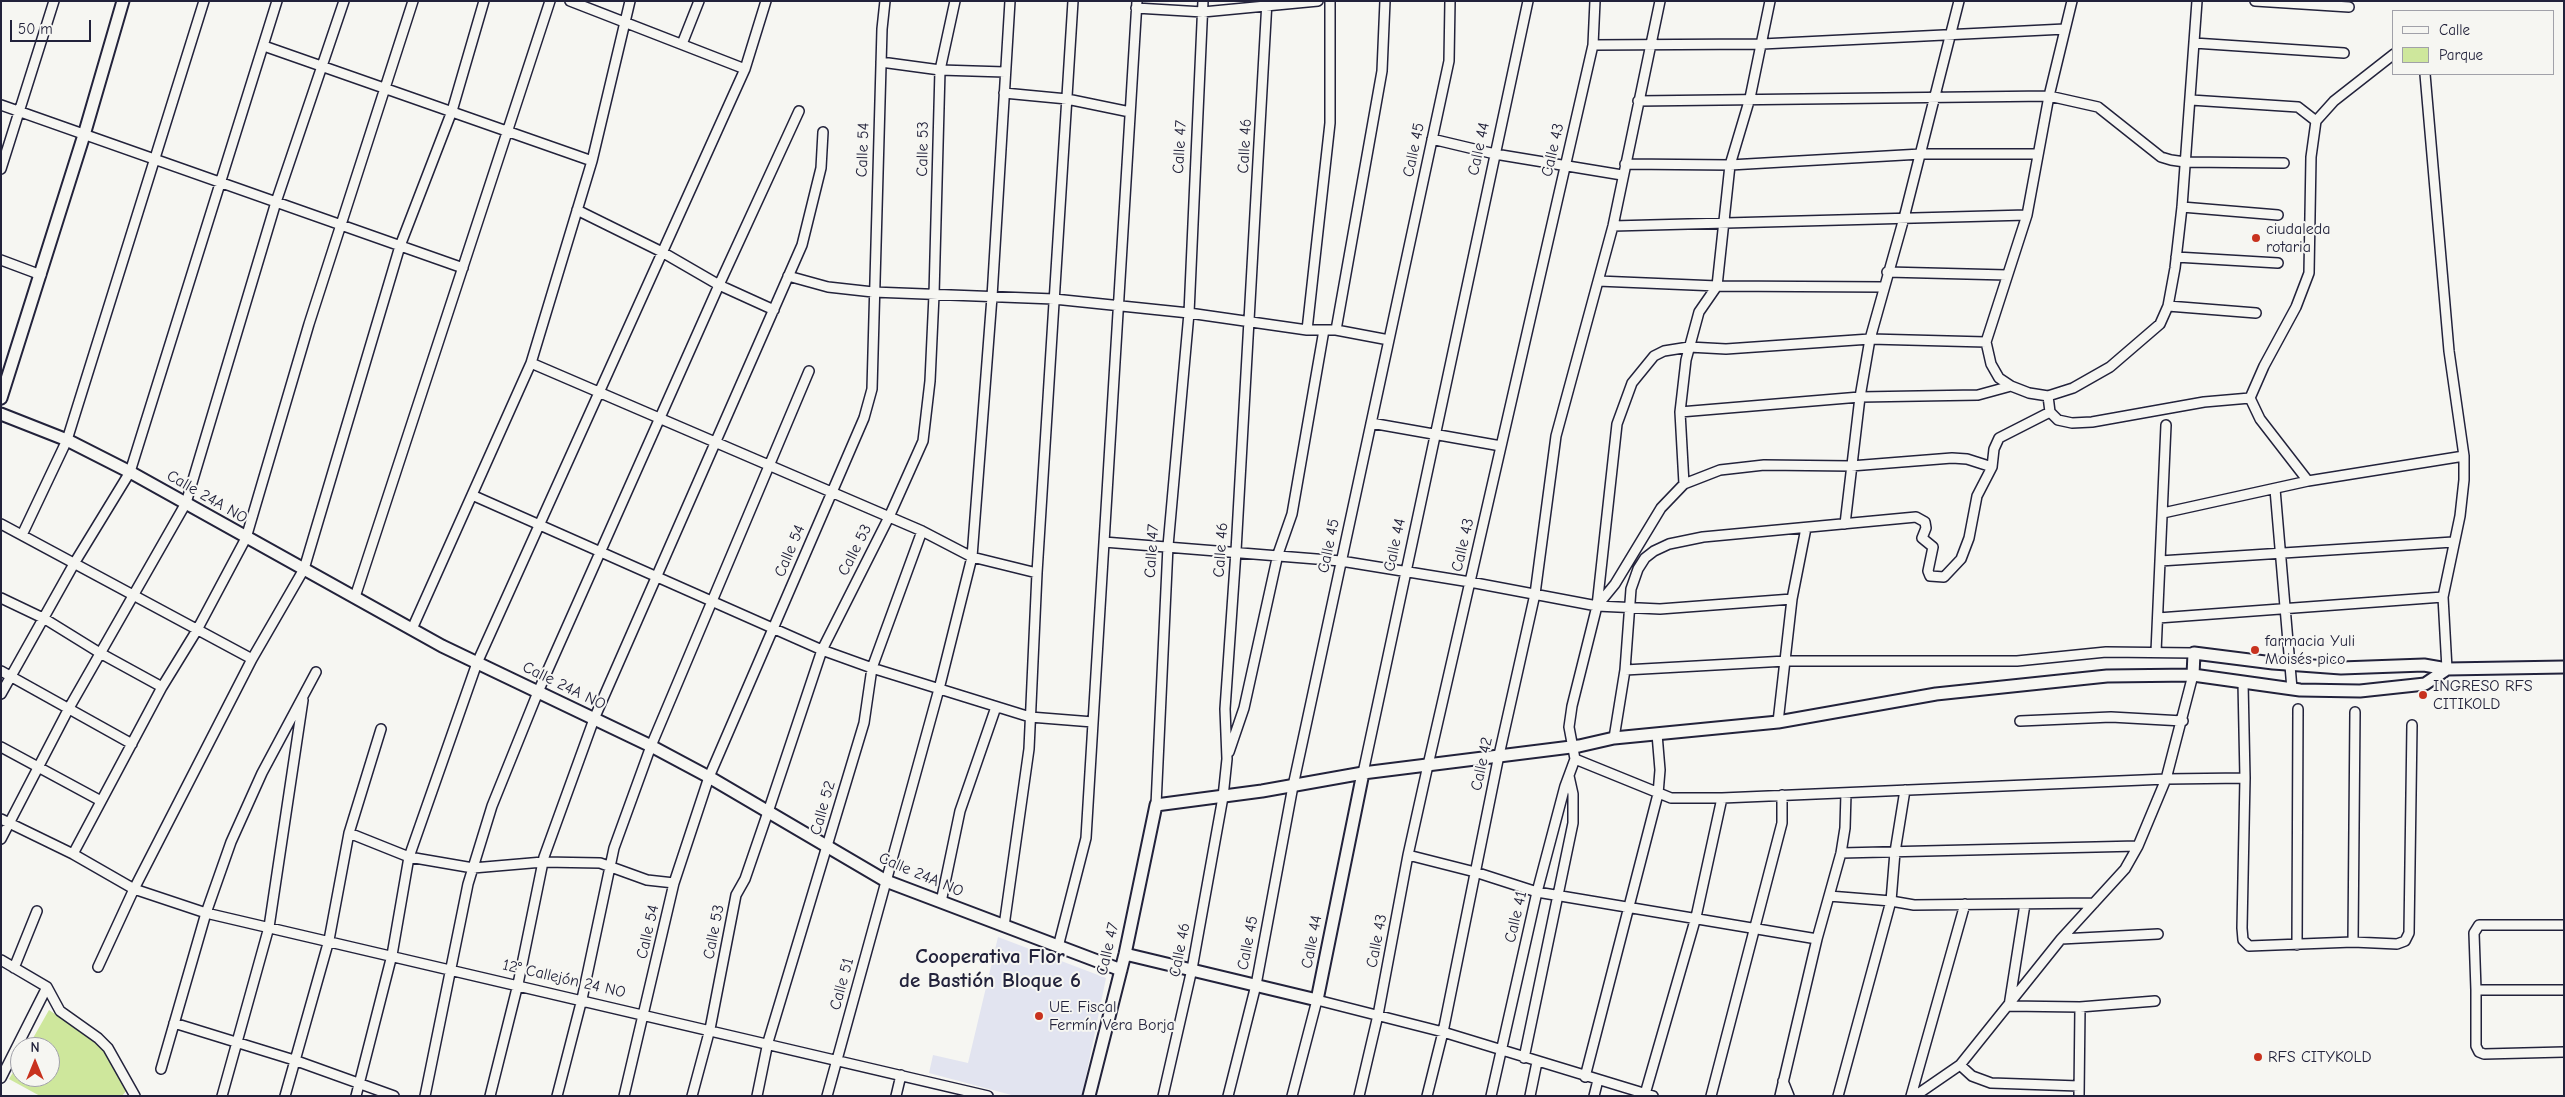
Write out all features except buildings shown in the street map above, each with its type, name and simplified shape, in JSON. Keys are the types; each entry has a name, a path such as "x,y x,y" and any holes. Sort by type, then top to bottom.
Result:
{"street":[{"path":"1,169 54,1"},
{"path":"1,398 41,275 123,1"},
{"path":"22,535 67,440 204,1"},
{"path":"1,694 45,619 75,562 130,472 277,1"},
{"path":"1,839 11,824 69,708 186,503 276,202 344,1"},
{"path":"73,854 162,687 197,630 246,538 308,324 342,225 413,1"},
{"path":"98,967 134,889 252,658 304,569 400,246 452,111 484,1"},
{"path":"355,597 550,1"},
{"path":"570,1 745,69"},
{"path":"412,629 531,363 592,161 630,1"},
{"path":"682,44 698,1"},
{"path":"356,1096 392,954 409,857 477,663 745,69 766,1"},
{"name":"Calle 54","path":"624,1096 674,883 709,777 864,418 872,389 873,292 885,1"},
{"name":"Calle 53","path":"692,1096 710,1029 736,895 744,879 768,812 822,650 889,517 922,441 930,381 940,70 955,1"},
{"name":"Calle 51","path":"827,1096 939,689 972,557 992,297 1010,1"},
{"path":"1004,926 1029,749 1036,573 1074,1"},
{"name":"Calle 47","path":"1089,1096 1125,954 1156,805 1168,546 1189,312 1203,1"},
{"path":"1058,947 1086,838 1136,4 1203,12 1267,4 1318,1"},
{"path":"1307,330 1330,123 1330,1"},
{"path":"1336,330 1382,72 1385,1"},
{"name":"Calle 45","path":"1228,1096 1256,985 1293,786 1449,61 1450,1"},
{"name":"Calle 44","path":"1292,1096 1317,1000 1363,774 1528,1"},
{"name":"Calle 43","path":"1359,1096 1378,1016 1408,856 1428,765 1593,45 1595,1"},
{"name":"Calle 42","path":"1427,1096 1443,1032 1534,594 1556,436 1613,226 1622,175 1660,1"},
{"path":"1684,484 1680,412 1689,347 1699,312 1717,286 1730,165 1750,98 1770,1"},
{"path":"1845,524 1860,397 1870,339 1921,154 1959,1"},
{"path":"2072,1 2049,96 2027,215 1986,342 1991,364 1999,378 2011,386 2029,393 2048,396 2073,388 2110,367 2160,324 2168,306 2182,207 2197,1"},
{"path":"2256,1 2349,7"},
{"name":"Calle 46","path":"1163,1096 1192,969 1224,796 1227,759 1225,709 1250,322 1267,4"},
{"path":"1593,45 1650,43 1762,44 1951,33 2065,29"},
{"path":"2194,43 2344,53"},
{"path":"264,46 592,161"},
{"path":"2308,481 2260,419 2250,398 2264,366 2296,307 2309,274 2313,118 2392,56"},
{"path":"881,62 940,70 1005,72"},
{"path":"2425,75 2449,351 2464,456 2464,480 2460,516 2453,542 2443,597 2446,669"},
{"path":"1004,93 1067,99 1130,112"},
{"path":"1638,101 1936,95 2049,96 2098,107 2161,157 2185,162 2284,163"},
{"path":"2191,100 2298,108 2313,118"},
{"path":"1,105 463,268"},
{"path":"425,1096 473,868 492,806 538,692 719,285 799,111"},
{"path":"490,1096 518,984 543,862 594,719 802,245 821,168 823,132"},
{"path":"1432,139 1495,154 1622,175"},
{"path":"1625,164 1730,165 1921,154 2037,154"},
{"path":"2182,207 2278,214"},
{"path":"577,210 662,252 719,285 774,310"},
{"path":"1613,226 2027,215"},
{"path":"2176,257 2278,263"},
{"path":"1,260 41,275"},
{"path":"1887,272 2007,275"},
{"path":"788,276 828,287 873,292 1054,299 1119,307 1189,312 1307,330 1336,330 1389,340"},
{"path":"1598,281 1717,286 1884,287"},
{"path":"2168,306 2256,313"},
{"path":"1227,759 1244,708 1278,554 1292,514 1324,330"},
{"path":"1986,342 1870,339 1726,349 1689,347 1664,351 1654,356 1632,383 1617,424 1597,606 1572,706 1569,727 1571,746 1575,759 1671,798 1782,796 2166,779 2245,778"},
{"path":"531,363 922,531 972,557 1036,573"},
{"path":"557,1096 582,999 614,848 651,746 809,371"},
{"path":"1680,412 1860,397 1978,395 2011,386"},
{"path":"2048,396 2050,412 2058,420 2072,423 2092,422 2204,402 2250,398"},
{"path":"1614,738 1625,670 1628,608 1638,570 1645,558 1654,551 1669,544 1703,537 1916,517 1922,519 1926,528 1922,538 1933,547 1928,571 1930,576 1944,576 1961,559 1969,538 1977,496 1992,467 1999,438 2050,412"},
{"name":"Calle 24A NO","path":"1,414 67,440 130,472 412,629 477,663 651,746 709,777 886,881 1121,970"},
{"path":"1371,423 1501,446"},
{"path":"2156,652 2166,425"},
{"path":"2163,513 2308,481 2464,456"},
{"path":"1597,606 1615,584 1661,508 1684,484 1720,470 1764,465 1851,466 1952,458 1967,459 1992,467"},
{"path":"2274,489 2292,689"},
{"path":"472,495 822,650 872,668 1030,717 1093,722"},
{"path":"1,524 252,658"},
{"path":"1778,722 1792,599 1806,528"},
{"name":"Calle 52","path":"757,1096 768,1042 864,723 872,668 922,531"},
{"path":"1104,542 1278,554 1341,561 1470,582 1597,606 1660,609 1792,599"},
{"path":"2160,561 2453,542"},
{"path":"2158,618 2443,597"},
{"path":"1,598 45,619 100,654 162,687"},
{"path":"1625,670 1786,661 2016,661 2106,652 2194,653 2341,668 2424,665 2446,669 2564,667"},
{"path":"1915,1096 1960,1065 2061,939 2125,869 2138,846 2166,779 2183,721 2193,675 2194,653"},
{"path":"1156,805 1293,786 1363,774 1571,746 1614,738 1778,722 1936,694 2107,676 2193,675 2292,689 2360,691 2425,684 2446,669"},
{"path":"1,671 132,744"},
{"path":"161,1069 206,913 231,842 262,773 316,672"},
{"path":"2243,682 2245,778 2243,940 2249,946 2353,942 2397,944 2405,941 2409,933 2412,725"},
{"path":"222,1096 269,927 304,693"},
{"path":"941,902 960,811 996,707"},
{"path":"2297,945 2298,709"},
{"path":"2353,942 2355,712"},
{"path":"2020,721 2111,717 2183,721"},
{"path":"285,1096 329,940 349,833 381,729"},
{"path":"1585,1077 1658,794 1660,770 1656,734"},
{"path":"1,747 102,801"},
{"name":"Calle 41","path":"1491,1096 1536,892 1575,759"},
{"path":"1524,1058 1573,823 1573,794 1569,776"},
{"path":"1838,1096 1892,901 1896,852 1905,790"},
{"path":"1780,1096 1817,938 1830,896 1840,853 1845,828 1846,793"},
{"path":"1711,1096 1782,823 1782,796"},
{"path":"1125,954 1443,1032 1585,1077 1649,1095 1696,917 1722,798"},
{"name":"12° Callejón 24 NO","path":"1,819 73,854 134,889 206,913 392,954 768,1042 902,1075 958,1092 988,1096"},
{"path":"349,833 409,857 473,868 543,862 600,863 647,880 674,883"},
{"path":"1840,853 2138,846"},
{"path":"1408,856 1475,872 1536,892 1559,894 1817,938"},
{"path":"1830,896 1892,901 1914,905 2094,903"},
{"path":"1911,1096 1964,904"},
{"path":"2009,1006 2025,904"},
{"path":"14,968 37,911"},
{"path":"2564,925 2479,925 2474,933 2476,1046 2479,1052 2484,1054 2564,1052"},
{"path":"2061,939 2158,934"},
{"path":"1,961 47,987 60,1011 98,1038 108,1048 135,1096"},
{"path":"1,1078 47,987"},
{"path":"2476,990 2564,990"},
{"path":"2009,1006 2080,1007 2155,1001"},
{"path":"1960,1065 1972,1076 1991,1083 2078,1091 2080,1007"},
{"path":"174,1023 294,1060 394,1096"},
{"path":"1530,1096 1537,1062"},
{"path":"896,1096 902,1075"},
{"path":"1594,1096 1598,1080"},
{"path":"1783,1080 1789,1096"}],"shaded area":[{"name":"UE. Fiscal Fermín Vera Borja","path":"998,937 1106,978 1082,1096 1015,1096 929,1073 933,1055 968,1063"}],"green space":[{"path":"49,1010 104,1047 127,1090 122,1096 40,1096 24,1087 60,1087 60,1037 34,1037"}],"place":[{"name":"ciudaleda rotaria","path":"2256,238"},
{"name":"farmacia Yuli Moisés pico","path":"2255,650"},
{"name":"INGRESO RFS CITIKOLD","path":"2423,695"},
{"name":"UE. Fiscal Fermín Vera Borja","path":"1039,1016"},
{"name":"RFS CITYKOLD","path":"2258,1057"}],"district":[{"name":"Cooperativa Flor de Bastión Bloque 6","path":"990,969"}]}
